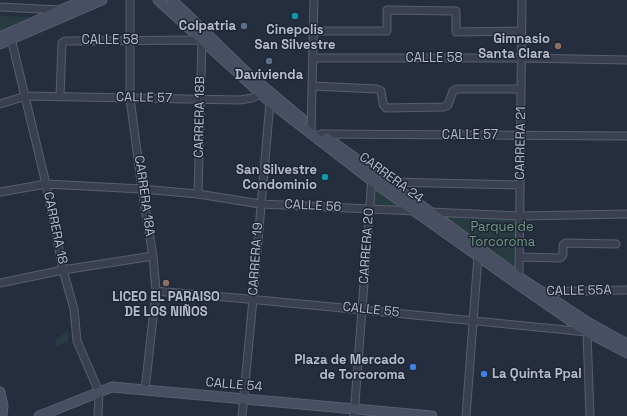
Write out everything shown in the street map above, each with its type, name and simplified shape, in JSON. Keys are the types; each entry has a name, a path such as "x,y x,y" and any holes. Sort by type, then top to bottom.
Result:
{"street":[{"path":"0,37 84,0"},
{"path":"0,44 102,0"},
{"name":"CARRERA 18A","path":"130,0 130,98 142,189 153,256 156,291 145,390"},
{"name":"CARRERA 24","path":"158,0 270,102 314,132 415,211 478,256 519,281 543,292 589,323 627,344"},
{"name":"CARRERA 24","path":"172,0 246,72 314,132"},
{"path":"314,0 312,86 314,132"},
{"name":"CARRERA 21","path":"519,281 522,0"},
{"path":"0,7 62,10"},
{"path":"31,8 36,16 35,22"},
{"path":"313,30 387,31 387,10 456,11 456,32 522,31"},
{"name":"CARRERA 18","path":"11,38 46,184 63,270 74,309 77,341 99,392 98,416"},
{"name":"CALLE 58","path":"60,96 62,43 65,41 202,40"},
{"name":"CARRERA 18B","path":"198,194 202,40"},
{"name":"CALLE 58","path":"313,58 522,58 627,60"},
{"path":"312,86 377,89 381,91 383,104 386,108 444,107 448,105 453,91 457,89 521,89"},
{"name":"CALLE 57","path":"0,104 26,96 240,100 252,98 261,94"},
{"name":"CARRERA 19","path":"242,416 254,299 260,204 270,102"},
{"name":"CALLE 57","path":"314,132 521,136 627,136"},
{"name":"CARRERA 24","path":"372,176 389,182 519,281 532,293 587,332 627,353"},
{"name":"CARRERA 20","path":"354,413 372,176"},
{"path":"389,182 520,185"},
{"name":"CALLE 56","path":"0,192 46,184 142,189 198,194 260,204 520,216 627,214"},
{"path":"519,257 560,258 563,255 563,245 566,243 616,244"},
{"path":"0,283 63,270 153,256"},
{"path":"466,416 478,256"},
{"name":"CALLE 55A","path":"532,293 627,290"},
{"name":"CALLE 55","path":"156,291 362,309 587,332"},
{"path":"587,332 590,416"},
{"name":"CALLE 54","path":"39,416 112,387 243,399 354,413 432,416"},
{"path":"0,392 3,406 2,416"}],"green space":[{"path":"0,16 31,17 0,32"},
{"path":"374,185 402,208 374,207"},
{"name":"Parque de Torcoroma","path":"522,215 521,271 441,217"},
{"path":"68,330 68,342 56,347 55,341"}],"place":[{"name":"Cinepolis San Silvestre","path":"295,16"},
{"name":"Colpatria","path":"244,26"},
{"name":"Gimnasio Santa Clara","path":"558,46"},
{"name":"Davivienda","path":"269,61"},
{"name":"San Silvestre Condominio","path":"325,177"},
{"name":"LICEO EL PARAISO DE LOS NIÑOS","path":"166,283"},
{"name":"Plaza de Mercado de Torcoroma","path":"413,367"},
{"name":"La Quinta Ppal","path":"484,374"}]}
